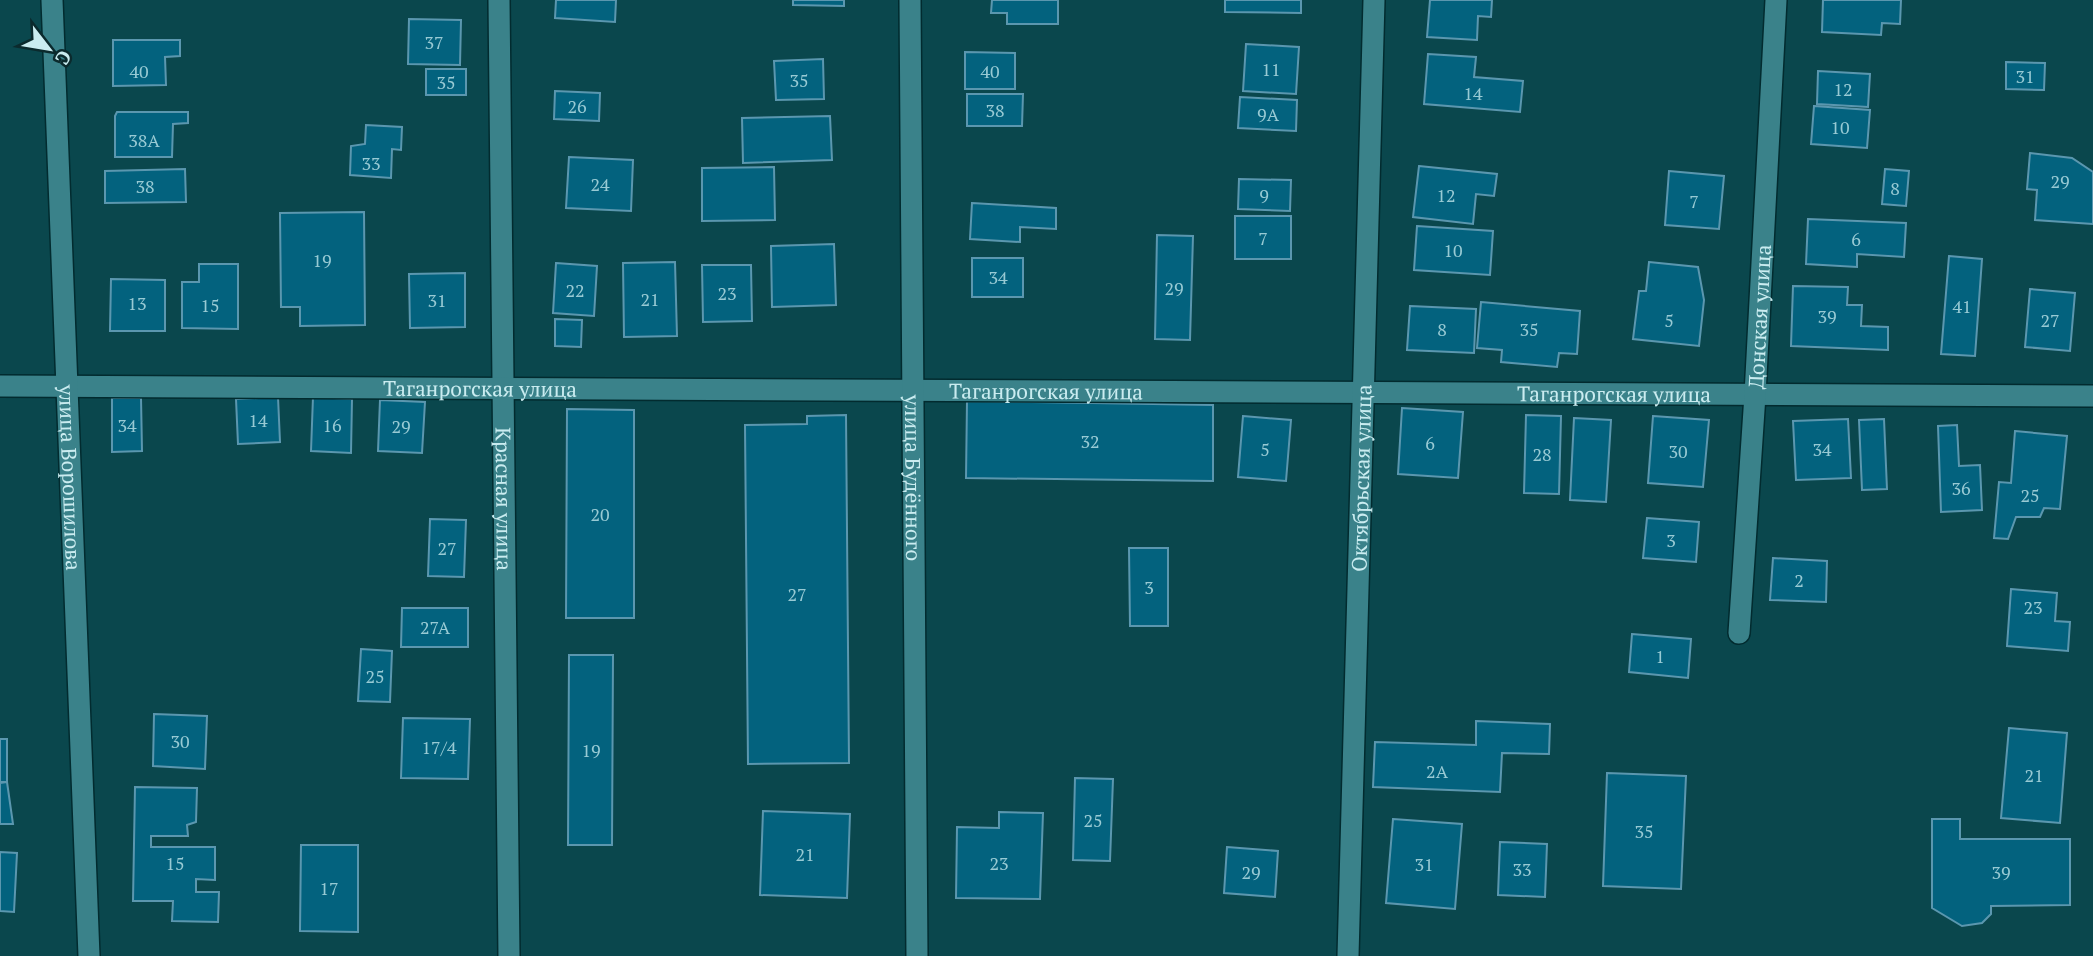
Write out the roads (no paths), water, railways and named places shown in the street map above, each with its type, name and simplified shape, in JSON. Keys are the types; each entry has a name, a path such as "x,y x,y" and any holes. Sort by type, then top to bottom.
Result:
{"street":[{"name":"улица Ворошилова","path":"52,0 89,956"},
{"name":"Красная улица","path":"499,0 509,956"},
{"name":"улица Будённого","path":"910,0 917,956"},
{"name":"Октябрьская улица","path":"1348,956 1374,0"},
{"name":"Донская улица","path":"1739,633 1776,0"},
{"name":"Таганрогская улица","path":"0,386 2093,396"}]}
